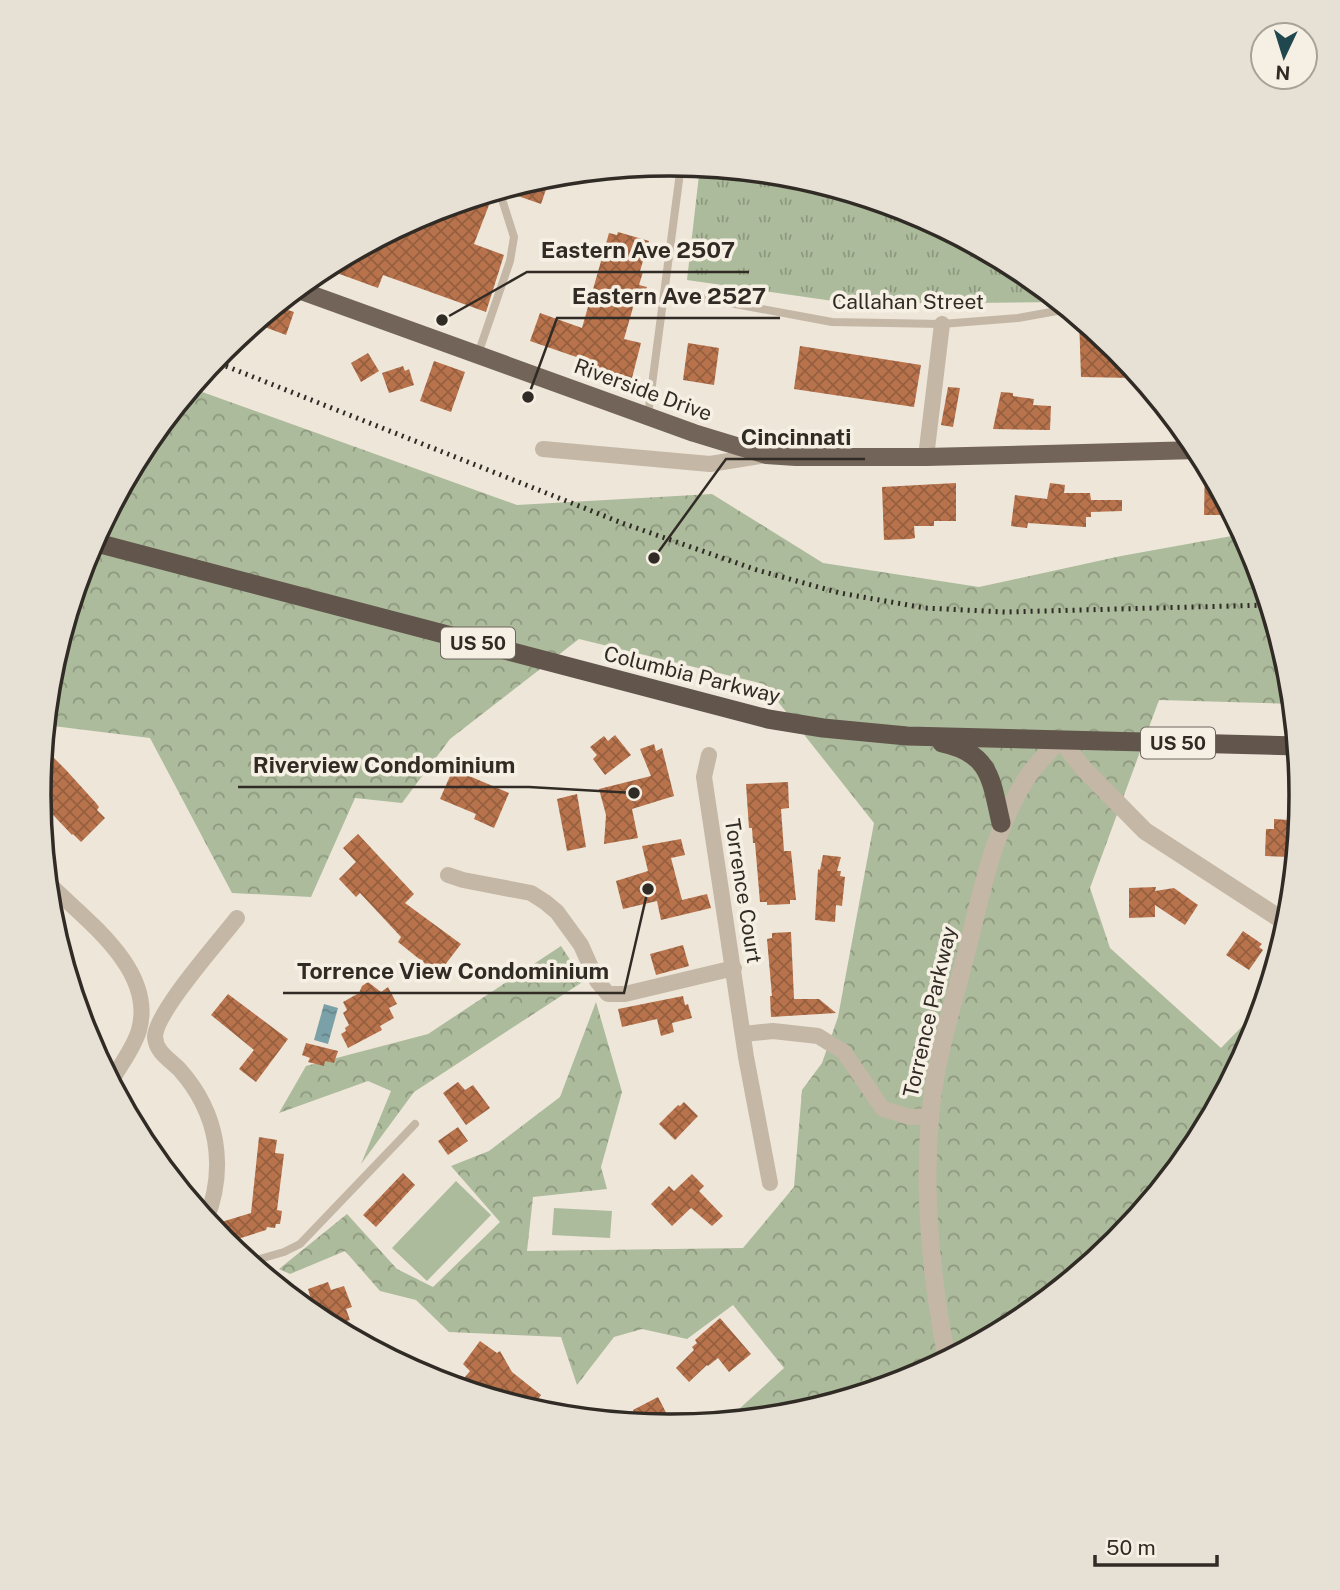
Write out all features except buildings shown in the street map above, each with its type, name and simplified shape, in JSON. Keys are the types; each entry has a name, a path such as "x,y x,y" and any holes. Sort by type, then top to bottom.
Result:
{"highway":[{"name":"Columbia Parkway","path":"104,544 768,719 907,736 1287,746"},
{"path":"907,736 957,746 978,757 987,772 1002,823"}],"main road":[{"name":"Riverside Drive","path":"308,293 648,416 766,455 926,457 1185,450"}],"street":[{"path":"926,457 942,324"},
{"path":"543,449 710,464 766,455"},
{"path":"1060,739 1083,768 1145,831 1277,917"},
{"name":"Torrence Parkway","path":"945,1349 930,1251 930,1116 937,1069 1002,823 1027,776 1060,739"},
{"name":"Torrence Court","path":"709,755 704,777 743,1034 770,1183"},
{"path":"448,875 531,893 545,902 557,912 581,945 597,981 608,994 625,994 734,968"},
{"path":"59,894 122,957 131,971 138,992 141,1015 139,1030 116,1072"},
{"path":"209,1209 218,1178 218,1156 205,1106 179,1069 160,1051 155,1036 162,1014 237,918"},
{"path":"743,1034 773,1031 818,1036 844,1052 883,1109 910,1117 930,1116"}],"lane":[{"path":"648,416 679,176"},
{"path":"478,354 510,261 514,237 502,199"},
{"name":"Callahan Street","path":"665,291 832,322 942,324 1018,318 1056,311"},
{"path":"260,1259 300,1244 415,1124"}],"green space":[{"path":"699,177 711,177 751,181 830,197 907,223 980,259 1044,302 854,304 687,280"},
{"path":"200,391 517,505 712,494 823,563 979,587 1121,556 1232,536 1268,635 1282,704 1159,700 1090,888 1110,948 1221,1048 1245,1023 1206,1105 1161,1172 1136,1203 1078,1261 1014,1310 980,1331 907,1367 869,1381 791,1402 738,1410 784,1368 733,1305 687,1339 642,1329 614,1337 577,1385 561,1337 449,1332 416,1300 380,1291 345,1251 290,1274 279,1269 347,1214 397,1269 433,1287 500,1222 451,1166 489,1151 560,1097 596,1002 622,1092 601,1167 607,1189 533,1197 527,1251 743,1248 794,1187 802,1090 822,1063 838,1017 874,823 764,684 579,639 450,739 402,803 355,798 311,897 232,893 150,738 55,726 56,714 72,635 98,558 134,485 155,451"},
{"path":"561,946 584,981 414,1092 361,1164 391,1091 368,1081 279,1113 306,1066 428,1034"},
{"path":"456,1181 491,1215 427,1281 392,1248"},
{"path":"554,1208 612,1211 610,1238 552,1235"}],"water":[{"path":"324,1004 338,1008 328,1044 314,1040"}],"railway":[{"path":"224,365 622,523 757,570 840,593 925,608 1005,612 1259,605"}],"place":[{"name":"Eastern Ave 2507","path":"442,320"},
{"name":"Eastern Ave 2527","path":"528,397"},
{"name":"Cincinnati","path":"654,558"},
{"name":"Riverview Condominium","path":"634,793"},
{"name":"Torrence View Condominium","path":"648,889"}]}
